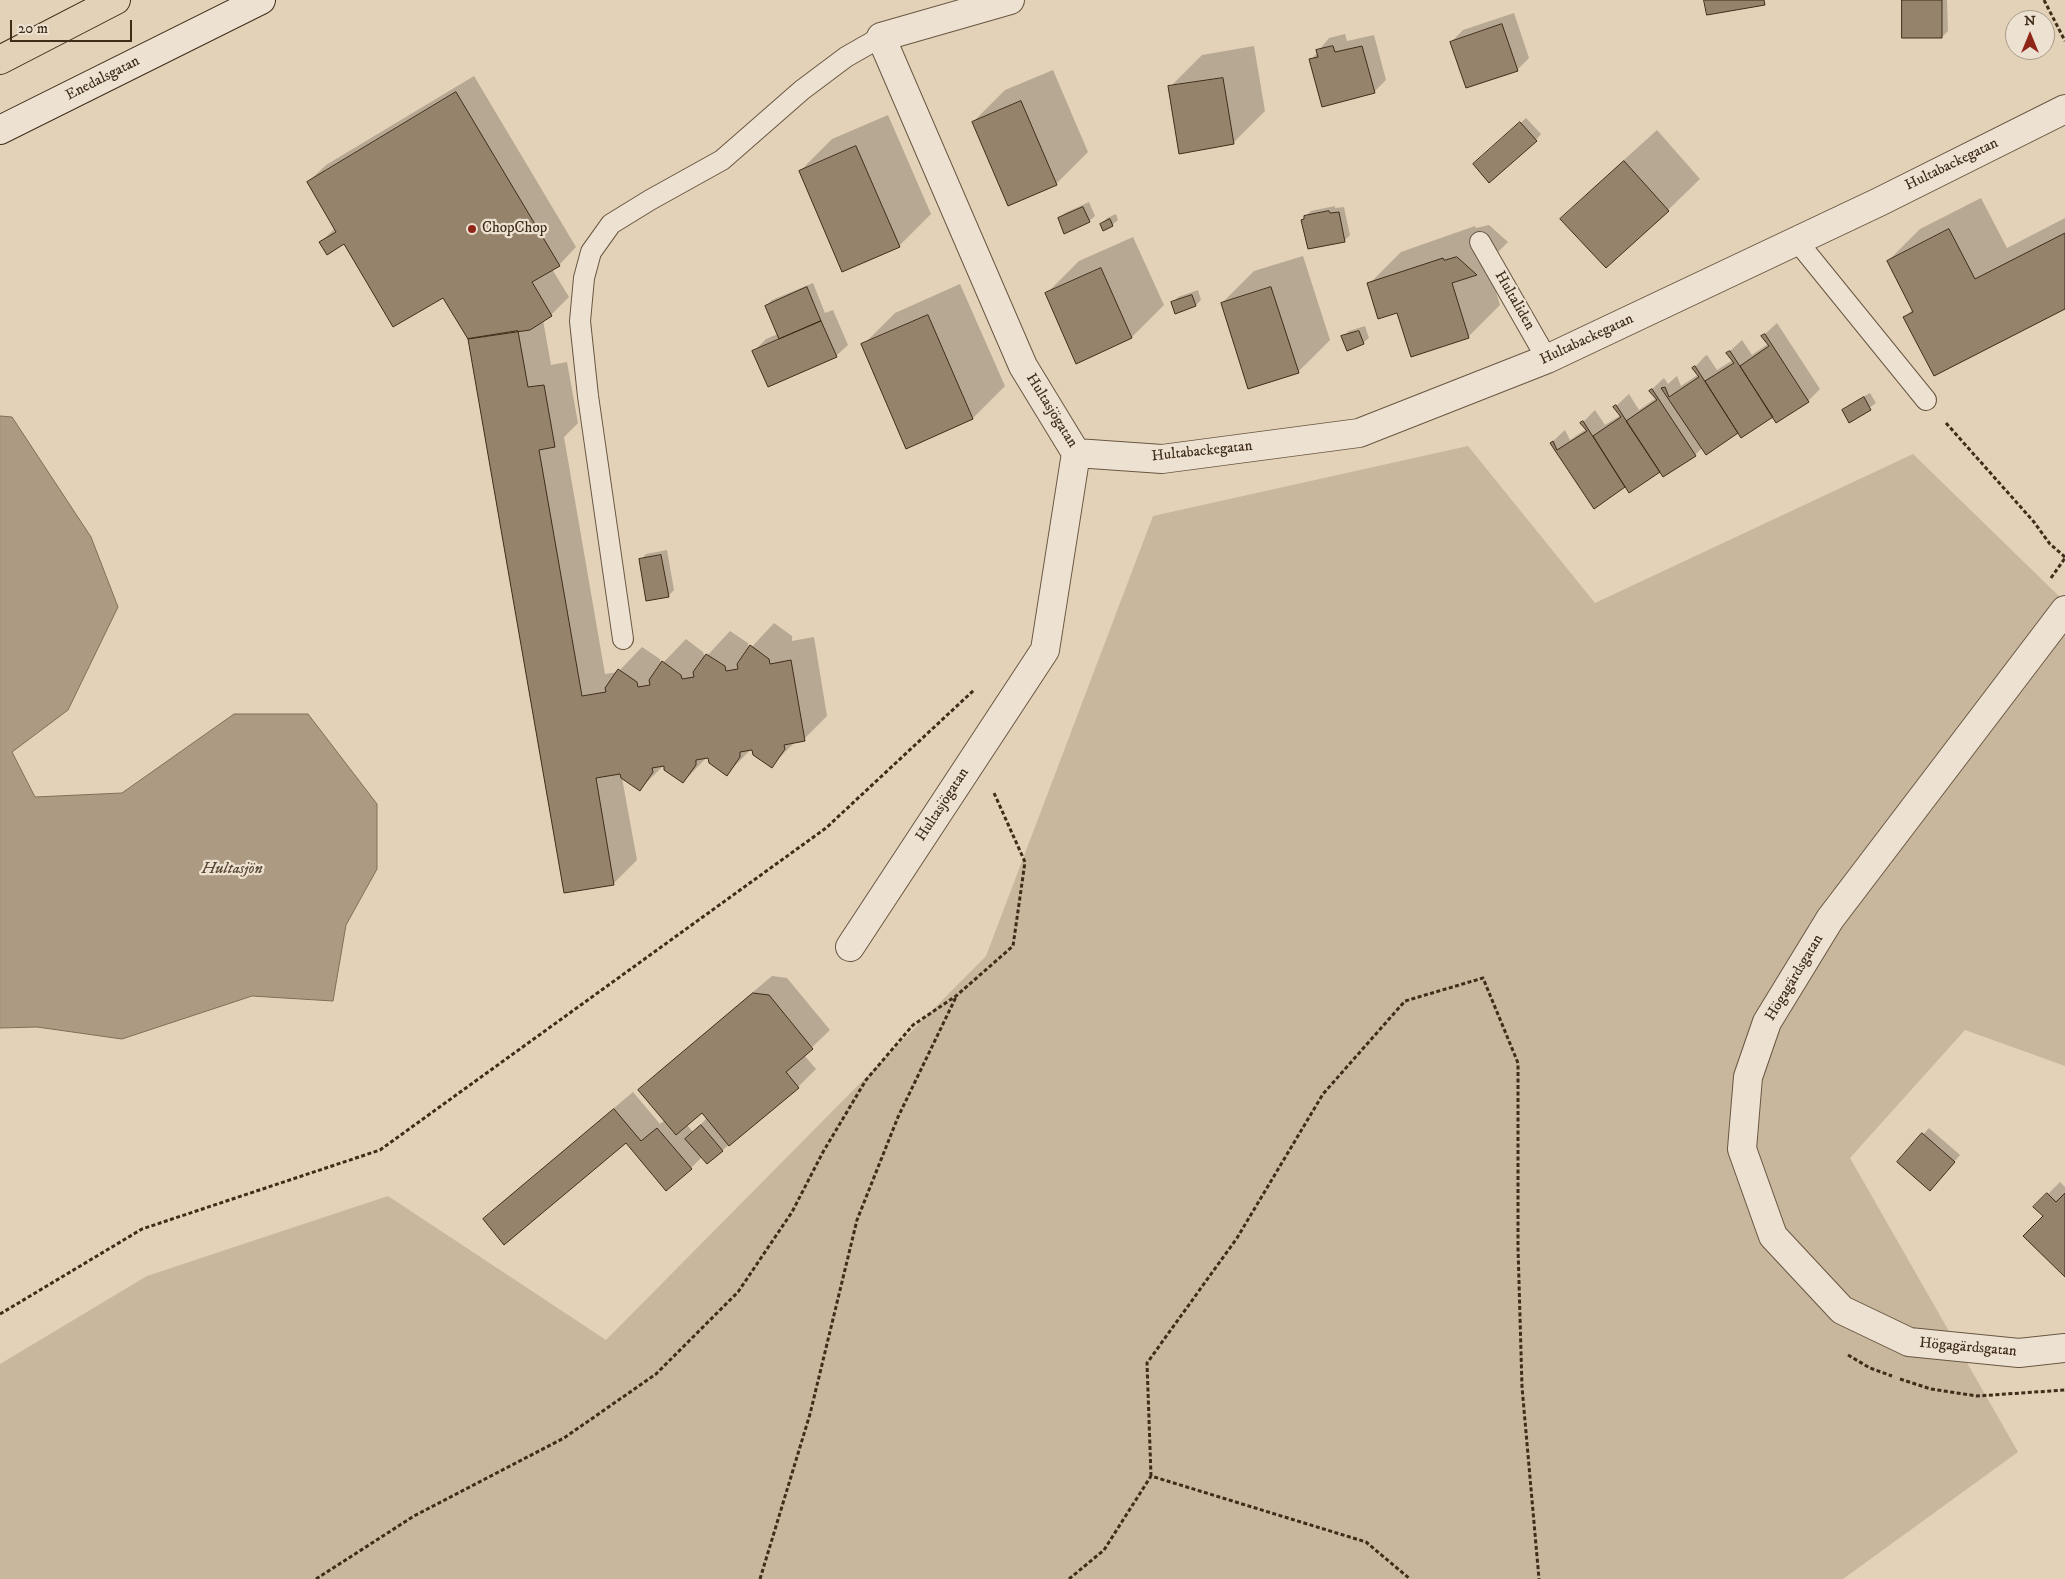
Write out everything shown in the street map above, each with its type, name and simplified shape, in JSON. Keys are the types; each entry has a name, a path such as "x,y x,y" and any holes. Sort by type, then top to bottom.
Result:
{"highway":[{"path":"0,60 116,0"}],"street":[{"name":"Enedalsgatan","path":"0,130 260,0"},
{"path":"881,37 1010,0"},
{"name":"Hultasjögatan","path":"850,947 1045,650 1076,452 1023,366 881,37"},
{"name":"Hultabackegatan","path":"1076,452 1162,459 1359,433 1547,360 2065,110"},
{"name":"Högagärdsgatan","path":"2065,610 1830,919 1767,1022 1748,1078 1742,1149 1773,1236 1842,1310 1909,1342 2019,1353 2065,1348"}],"lane":[{"path":"623,639 588,396 580,321 584,278 591,252 611,224 722,160 802,90 846,57 881,37"},
{"path":"1797,241 1926,400"},
{"name":"Hultaliden","path":"1480,242 1547,360"}],"path":[{"path":"2044,0 2065,41"},
{"path":"1926,400 2034,522 2050,544 2065,557 2048,581"},
{"path":"0,1314 142,1229 380,1150 826,828 974,690"},
{"path":"316,1579 414,1516 564,1438 656,1374 738,1292 792,1212 866,1080 913,1025 956,996 1013,946 1024,862 991,786 972,761"},
{"path":"1069,1579 1104,1550 1151,1476 1147,1364 1237,1238 1323,1094 1405,1001 1483,978 1518,1063 1518,1247 1522,1387 1539,1579"},
{"path":"760,1579 810,1414 857,1220 898,1117 956,996"},
{"path":"1847,1354 1870,1368 1932,1389 1977,1396 2065,1390"},
{"path":"1151,1476 1366,1542 1410,1579"}],"shaded area":[{"path":"1468,446 1595,603 1913,454 2065,602 2065,1066 1965,1030 1850,1158 2018,1452 1843,1579 0,1579 0,1364 147,1276 388,1196 606,1340 986,956 1153,516"}],"water":[{"name":"Hultasjön","path":"0,416 12,417 91,537 118,607 68,710 12,752 35,797 122,793 234,714 308,714 377,804 377,869 346,925 333,1001 252,996 122,1039 37,1027 0,1028"}],"building":[{"path":"1704,0 1764,0 1765,5 1707,15"},
{"path":"1902,0 1942,0 1942,38 1902,38"},
{"path":"1502,24 1518,71 1466,88 1450,42"},
{"path":"1333,46 1335,52 1362,46 1375,93 1322,107 1309,59 1318,57 1316,50"},
{"path":"1223,78 1234,144 1179,154 1168,86"},
{"path":"456,92 560,266 532,282 552,316 530,330 468,339 443,298 393,327 344,244 327,255 319,242 336,232 307,182"},
{"path":"1021,101 1057,185 1008,206 972,122"},
{"path":"1520,122 1537,141 1489,183 1473,164"},
{"path":"856,146 900,247 842,272 799,171"},
{"path":"1624,161 1669,211 1606,268 1560,219"},
{"path":"1083,207 1090,222 1064,234 1058,218"},
{"path":"1329,211 1330,213 1339,212 1345,242 1308,249 1301,220 1304,219 1304,216"},
{"path":"1110,219 1113,226 1103,231 1100,224"},
{"path":"1949,229 1975,279 2065,233 2065,309 1934,376 1903,317 1913,312 1887,261"},
{"path":"1457,257 1477,275 1452,283 1469,338 1411,357 1397,313 1378,319 1367,283 1443,258 1444,260"},
{"path":"1101,268 1132,338 1076,364 1045,293"},
{"path":"807,287 821,321 779,339 765,306"},
{"path":"1271,287 1299,373 1248,389 1221,303"},
{"path":"1192,295 1196,306 1175,314 1171,302"},
{"path":"928,315 973,419 906,449 861,344"},
{"path":"821,321 837,357 768,387 752,351"},
{"path":"518,331 528,387 544,385 555,447 539,450 582,696 606,692 605,688 618,669 637,682 638,687 650,685 649,680 662,661 681,675 682,679 694,677 693,672 706,654 725,666 726,671 738,669 737,664 750,645 769,659 770,664 791,660 805,741 784,745 785,749 772,768 753,755 752,750 740,752 740,757 727,776 709,763 708,758 696,760 696,765 683,783 664,770 664,766 652,768 653,772 640,791 621,778 620,774 596,778 614,885 564,893 468,339"},
{"path":"1359,331 1364,344 1347,351 1341,336"},
{"path":"1765,334 1809,402 1776,423 1740,366 1769,346 1761,336"},
{"path":"1730,351 1773,417 1741,438 1705,381 1734,363 1726,353"},
{"path":"1695,366 1738,433 1706,455 1661,388 1665,387 1669,397 1699,377 1692,368"},
{"path":"1652,389 1696,456 1663,477 1626,421 1657,400 1649,391"},
{"path":"1864,397 1871,410 1849,423 1842,410"},
{"path":"1616,405 1660,472 1629,493 1593,436 1621,417 1613,407"},
{"path":"1583,421 1625,487 1594,509 1550,443 1553,441 1557,450 1587,431 1580,423"},
{"path":"661,555 669,597 646,601 639,559"},
{"path":"753,993 769,995 813,1049 786,1072 799,1088 729,1146 702,1113 676,1135 638,1090"},
{"path":"614,1109 641,1141 657,1128 692,1169 666,1191 626,1143 504,1245 483,1219"},
{"path":"701,1125 723,1151 707,1164 685,1139"},
{"path":"1922,1133 1955,1162 1930,1191 1897,1162"},
{"path":"2047,1193 2056,1202 2065,1193 2065,1277 2023,1236 2043,1216 2033,1207"}],"place":[{"name":"ChopChop","path":"472,229"}]}
